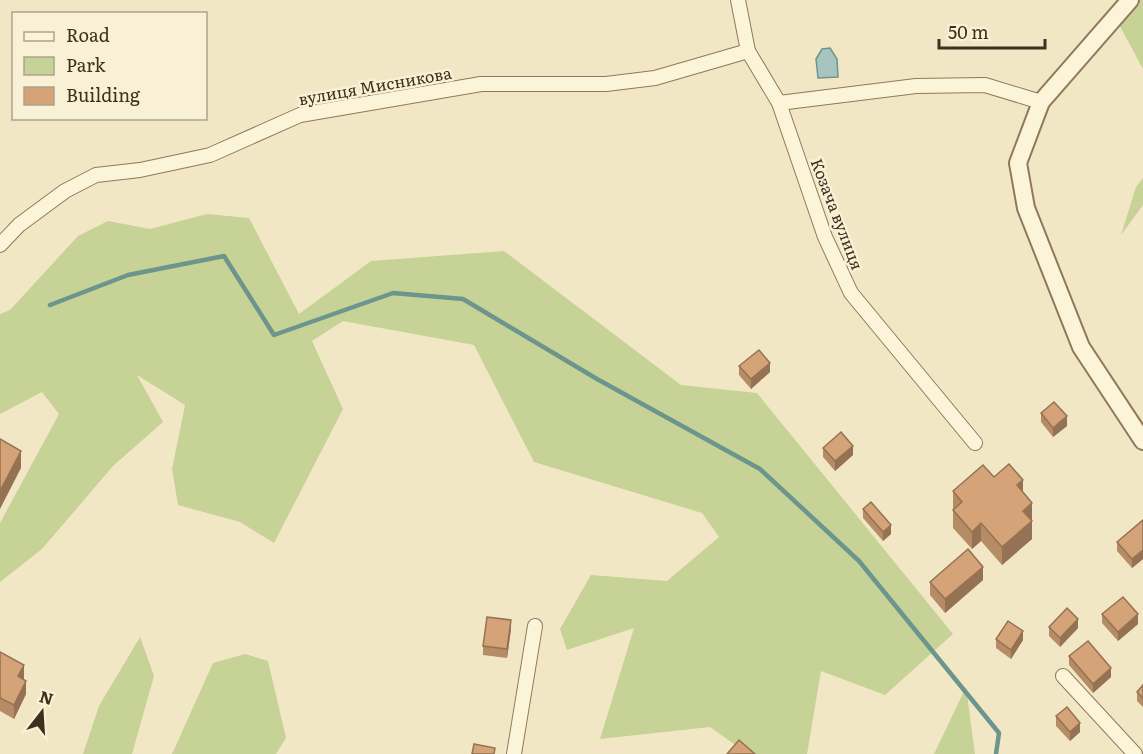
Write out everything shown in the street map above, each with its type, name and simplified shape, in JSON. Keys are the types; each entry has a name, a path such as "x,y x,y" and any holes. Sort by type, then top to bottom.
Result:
{"street":[{"name":"Козача вулиця","path":"738,0 748,51 779,104 825,237 850,292 975,443"},
{"path":"1130,0 1041,102 1018,163 1026,208 1081,347 1143,441"},
{"name":"вулиця Мисникова","path":"0,244 19,225 65,191 96,175 140,170 210,155 300,115 481,84 606,84 655,78 748,51"},
{"path":"779,104 927,86 985,85 1041,102"},
{"path":"514,754 536,626"},
{"path":"1063,676 1135,754"}],"green space":[{"path":"1130,0 1143,0 1143,69 1115,17"},
{"path":"1143,178 1143,205 1121,235 1136,187"},
{"path":"207,214 249,218 299,314 371,261 504,251 681,385 757,393 953,634 885,695 821,671 807,754 748,754 710,727 600,739 634,628 567,650 560,629 591,575 667,581 719,537 702,513 534,462 474,345 343,321 312,341 343,409 274,543 240,522 178,505 172,469 185,405 137,375 163,422 113,466 42,549 0,582 0,523 59,414 42,392 0,414 0,314 10,310 78,236 108,221 150,229"},
{"path":"140,637 154,676 132,754 83,754 99,706"},
{"path":"245,654 268,661 286,738 276,754 172,754 213,663"},
{"path":"966,687 975,754 934,754"}],"water":[{"path":"830,48 837,59 838,77 818,78 816,59 822,49"}],"building":[{"path":"759,350 770,363 751,379 739,366"},
{"path":"1054,402 1067,416 1053,428 1041,413"},
{"path":"841,432 853,446 835,461 823,448"},
{"path":"0,439 21,451 0,491"},
{"path":"1009,464 1023,480 1017,485 1032,503 1023,511 1032,521 1002,547 981,523 972,532 953,510 962,502 953,491 983,465 994,477"},
{"path":"871,502 891,525 883,532 863,509"},
{"path":"1143,520 1143,550 1132,559 1117,542"},
{"path":"968,549 983,567 945,599 930,582"},
{"path":"1123,597 1138,614 1118,632 1102,614"},
{"path":"1067,608 1078,619 1060,638 1049,627"},
{"path":"487,617 511,620 507,649 483,646"},
{"path":"1008,621 1023,631 1011,650 996,639"},
{"path":"1088,641 1111,668 1093,684 1069,656"},
{"path":"0,652 24,665 18,676 26,681 14,705 0,698"},
{"path":"1143,685 1143,698 1137,692"},
{"path":"1067,707 1080,723 1070,732 1056,716"},
{"path":"739,740 755,754 727,754"},
{"path":"474,744 495,748 494,754 472,754"}],"waterway":[{"path":"50,305 128,275 224,256 274,335 393,293 463,299 597,379 760,469 859,561 999,733 996,754"}]}
